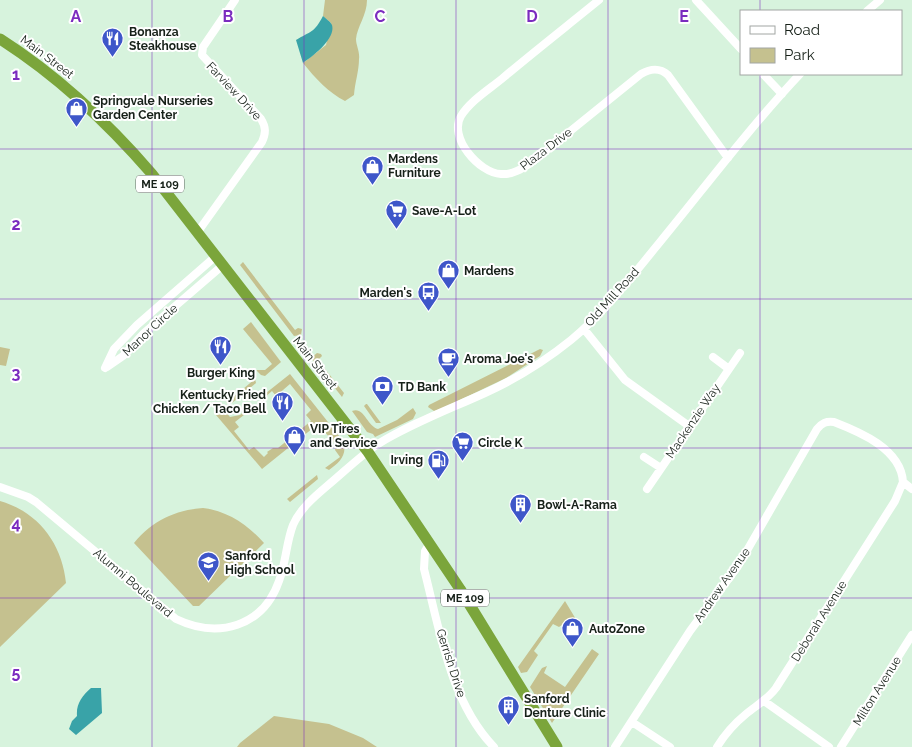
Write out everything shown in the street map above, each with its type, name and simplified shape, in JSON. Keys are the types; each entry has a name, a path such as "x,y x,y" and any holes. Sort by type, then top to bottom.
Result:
{"highway":[{"name":"Main Street","path":"0,40 59,82 94,113 152,174 368,452 460,589 557,747"}],"street":[{"name":"Farview Drive","path":"198,233 262,142 265,134 261,119 202,55 203,47 235,0"},
{"name":"Plaza Drive","path":"599,0 481,96 462,114 458,124 458,132 464,146 473,159 484,169 495,174 507,174 517,171 532,162 641,74 656,69 668,75 728,158"},
{"path":"696,0 740,48"},
{"path":"868,10 880,0"},
{"path":"765,75 782,94"},
{"name":"Old Mill Road","path":"368,452 378,444 427,419 511,380 558,350 584,328 613,299 728,158 799,75"},
{"name":"Manor Circle","path":"216,256 137,324 114,349 105,368 123,356 144,333 223,265"},
{"path":"584,328 625,380 690,426"},
{"name":"Mackenzie Way","path":"647,489 740,353"},
{"path":"713,357 729,369"},
{"name":"Andrew Avenue","path":"615,747 690,631 738,566 817,429 826,421 840,424 878,444 897,464 903,482"},
{"name":"Alumni Boulevard","path":"0,487 28,497 36,502 176,619 194,627 215,629 243,623 264,607 279,582 293,525 298,516 317,494 368,452"},
{"path":"644,457 661,468"},
{"path":"903,482 912,489"},
{"name":"Deborah Avenue","path":"717,747 737,722 764,701 776,688 877,530 899,494 903,482"},
{"name":"Gerrish Drive","path":"430,543 425,551 424,569 454,679 464,703 478,727 493,746"},
{"name":"Milton Avenue","path":"841,747 912,635"},
{"path":"764,701 829,747"},
{"path":"632,722 670,747"}],"green space":[{"path":"325,0 367,0 356,39 359,56 354,95 345,101 322,85 303,63 326,45 331,23 323,16"},
{"path":"243,262 295,330 298,328 302,329 301,335 294,336 240,265"},
{"path":"251,322 281,362 265,376 256,370 265,370 272,364 243,329"},
{"path":"0,347 10,349 6,366 0,365"},
{"path":"540,349 543,350 540,356 506,378 439,410 434,411 428,407 429,405"},
{"path":"317,353 322,356 318,360 344,393 342,397 311,358"},
{"path":"290,374 343,441 344,450 342,458 329,470 325,468 340,457 335,450 336,445 318,424 262,469 216,415 224,410 230,417 240,415 248,408 250,409 255,414 249,411 235,422 239,427 234,431 249,450 254,447 264,457 267,452 273,448 278,448 311,421 306,415 311,410 290,384 276,396 272,391 263,399 266,404 261,401 261,397"},
{"path":"255,379 256,383 232,403 226,403"},
{"path":"366,404 381,423 376,423 364,406"},
{"path":"413,408 416,413 413,419 375,437 367,432 352,411 360,411 378,429 397,420"},
{"path":"317,475 318,479 290,502 287,499"},
{"path":"0,501 26,513 46,531 64,568 66,583 0,647"},
{"path":"203,508 221,512 237,520 264,543 199,606 193,606 134,543 148,529 165,518 183,511"},
{"path":"565,601 577,621 565,623 559,627 553,624 534,651 538,655 527,672 521,673 518,667"},
{"path":"592,649 599,654 552,723 530,687 542,668 547,666 544,673 565,687"},
{"path":"274,716 329,724 363,738 377,747 237,747"}],"water":[{"path":"323,16 332,25 331,36 323,47 303,63 296,40 314,29"},
{"path":"91,688 101,688 102,713 76,735 69,729 72,721 77,716 80,700"}],"place":[{"name":"Bonanza Steakhouse","path":"113,58"},
{"name":"Springvale Nurseries Garden Center","path":"77,127"},
{"name":"Mardens Furniture","path":"372,185"},
{"name":"Save-A-Lot","path":"396,230"},
{"name":"Mardens","path":"448,290"},
{"name":"Marden's","path":"428,312"},
{"name":"Burger King","path":"221,365"},
{"name":"Aroma Joe's","path":"448,378"},
{"name":"TD Bank","path":"382,406"},
{"name":"Kentucky Fried Chicken / Taco Bell","path":"282,421"},
{"name":"VIP Tires and Service","path":"294,455"},
{"name":"Circle K","path":"462,462"},
{"name":"Irving","path":"439,479"},
{"name":"Bowl-A-Rama","path":"521,524"},
{"name":"Sanford High School","path":"209,582"},
{"name":"AutoZone","path":"573,648"},
{"name":"Sanford Denture Clinic","path":"508,725"}]}
